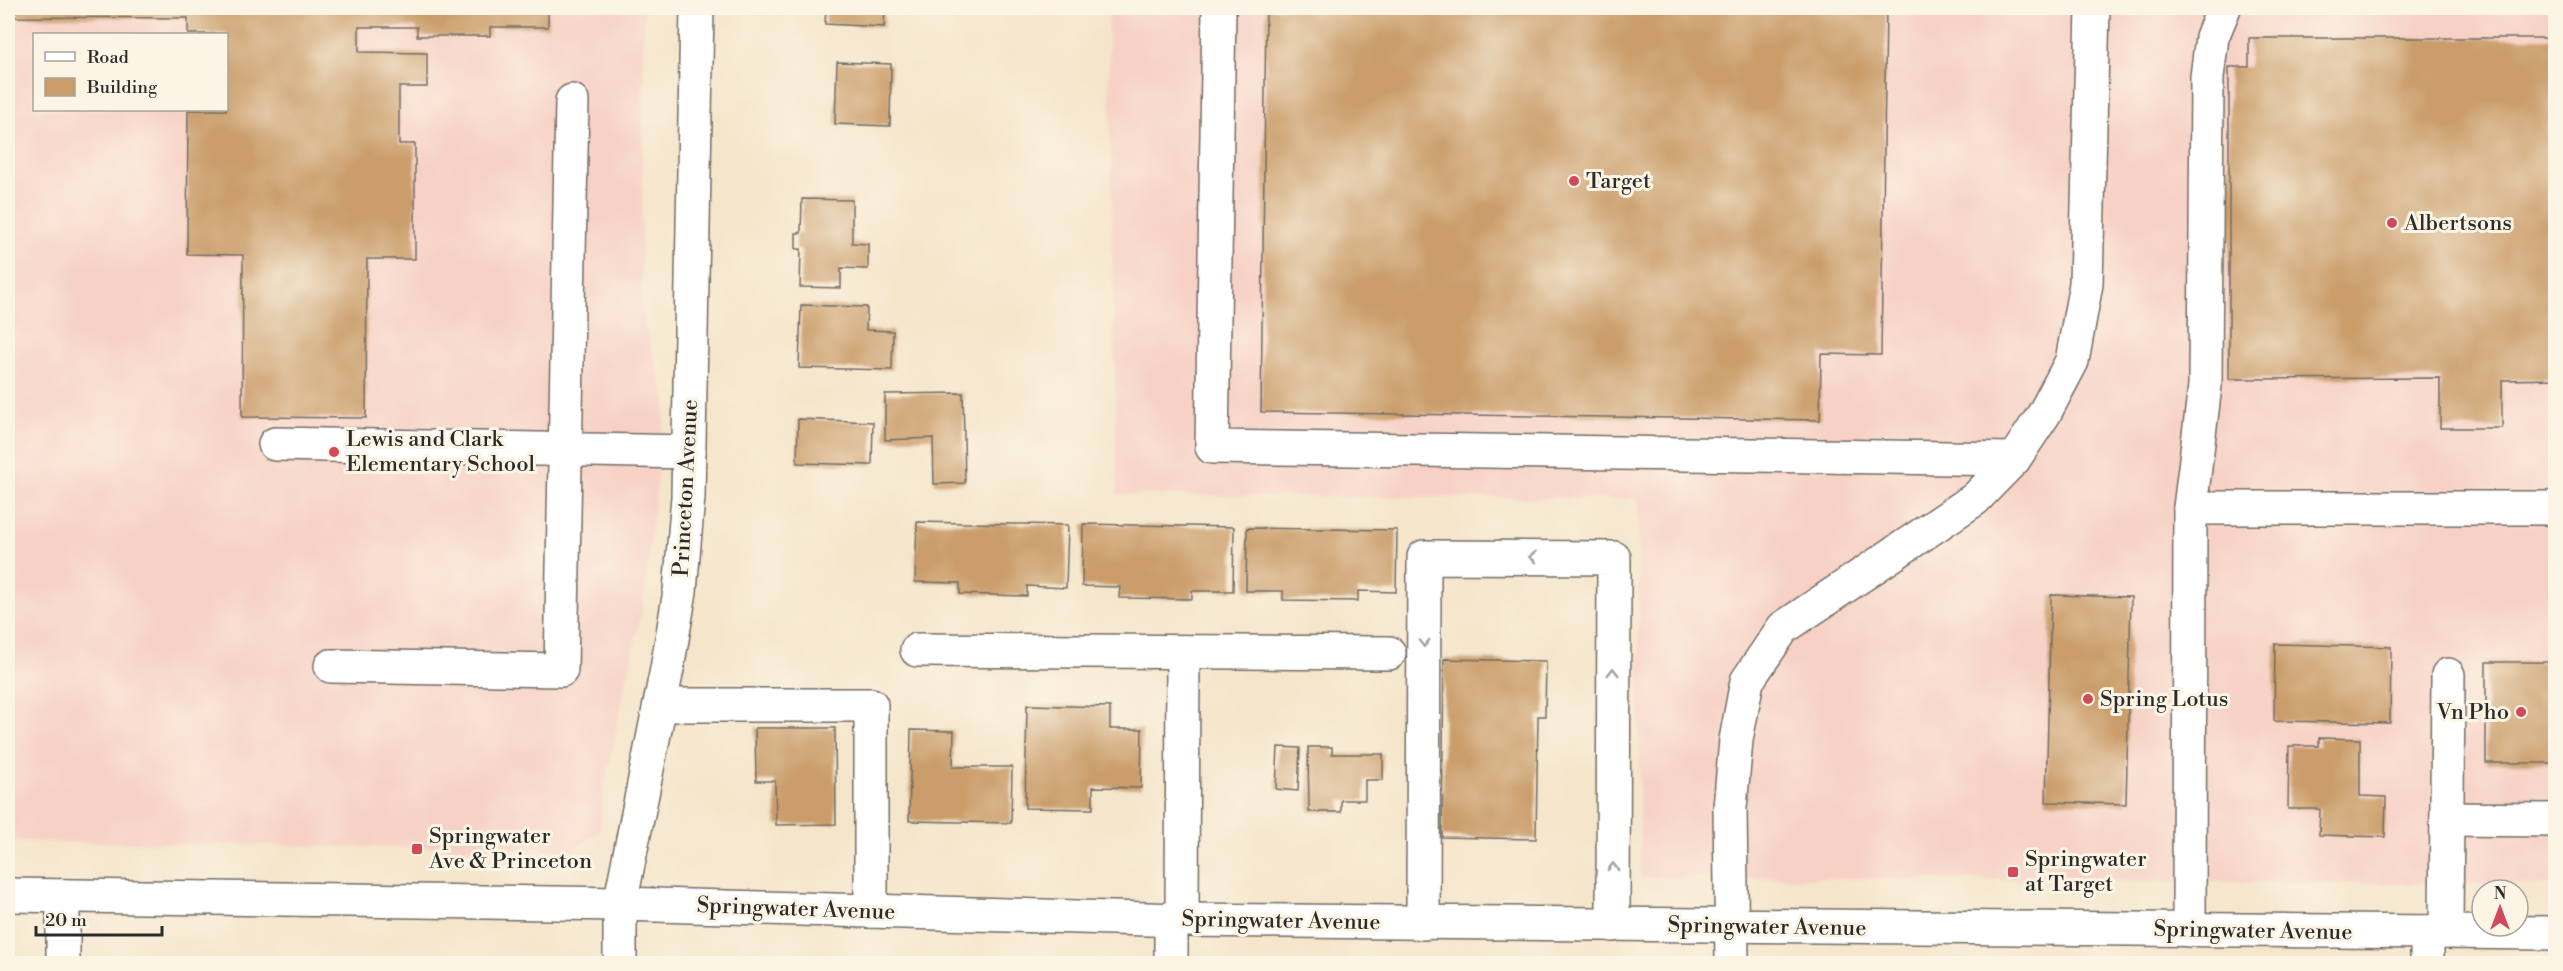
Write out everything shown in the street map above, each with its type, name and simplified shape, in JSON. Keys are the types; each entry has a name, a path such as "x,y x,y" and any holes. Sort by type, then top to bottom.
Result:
{"street":[{"name":"Princeton Avenue","path":"620,963 620,904 660,705 680,591 689,452 697,8"},
{"path":"1219,8 1212,447 2014,459"},
{"path":"1732,963 1730,808 1736,740 1747,681 1783,628 1975,499 2014,459 2044,414 2072,361 2086,284 2093,8"},
{"path":"2189,930 2190,508 2205,386 2207,77 2212,37 2224,8"},
{"path":"331,666 561,670 572,101"},
{"path":"275,444 689,452"},
{"path":"2190,508 2556,508"},
{"path":"1423,923 1424,557 1614,558 1613,926"},
{"path":"917,650 1389,653"},
{"path":"1171,963 1176,920 1183,652"},
{"path":"2433,943 2447,819 2448,675"},
{"path":"660,705 871,705 871,911"},
{"path":"2447,819 2556,820"},
{"name":"Springwater Avenue","path":"8,895 620,904 1176,920 2189,930 2433,943 2556,933"},
{"path":"63,896 63,963"}],"shaded area":[{"name":"Lewis and Clark Elementary School","path":"8,8 644,8 641,309 666,401 644,600 604,789 600,832 572,850 8,841"},
{"path":"1108,8 2555,8 2555,885 2530,885 2530,878 2470,878 2470,884 1640,877 1638,499 1117,495"},
{"path":"684,960 894,962 894,963 672,963"}],"building":[{"path":"8,8 548,8 548,27 490,27 490,36 417,36 417,27 359,27 359,52 427,53 427,87 399,87 399,144 415,144 415,259 367,259 366,418 242,417 243,255 187,254 188,111 228,111 228,33 188,33 188,18 8,17"},
{"path":"826,8 885,8 884,27 825,24"},
{"name":"Target","path":"1266,8 1886,8 1881,355 1821,354 1820,420 1261,412"},
{"name":"Albertsons","path":"2249,38 2556,38 2556,379 2502,380 2502,428 2440,428 2440,378 2229,379 2229,67 2249,67"},
{"path":"837,62 891,64 890,126 835,124"},
{"path":"802,199 852,200 852,243 868,244 868,269 841,268 841,288 800,287 801,249 796,249 796,233 801,233"},
{"path":"801,305 867,307 866,330 893,331 892,370 799,368"},
{"path":"963,393 965,483 934,484 933,438 885,440 885,394"},
{"path":"798,419 873,422 872,465 797,463"},
{"path":"917,522 1068,525 1066,588 1027,586 1027,596 960,594 960,583 915,582"},
{"path":"1083,524 1234,527 1233,591 1192,591 1192,599 1119,598 1120,587 1082,586"},
{"path":"1247,528 1397,530 1396,592 1358,591 1358,601 1283,600 1283,591 1246,591"},
{"name":"Spring Lotus","path":"2051,595 2131,597 2126,804 2046,802"},
{"path":"2275,644 2391,647 2390,723 2274,721"},
{"path":"1444,659 1546,661 1545,716 1538,716 1536,839 1442,837"},
{"name":"Vn Pho","path":"2486,662 2556,662 2556,763 2486,763"},
{"path":"1027,705 1110,707 1110,729 1142,729 1141,788 1093,787 1093,809 1025,808"},
{"path":"755,728 835,728 836,824 776,825 775,781 756,781"},
{"path":"911,730 954,731 953,767 1012,767 1011,823 909,821"},
{"path":"2319,738 2360,739 2360,796 2386,797 2385,837 2319,835 2320,809 2288,809 2289,746 2319,746"},
{"path":"1278,747 1300,748 1298,791 1276,789"},
{"path":"1308,747 1332,747 1332,754 1383,754 1383,780 1365,780 1365,800 1341,800 1341,812 1309,812"}],"place":[{"name":"Target","path":"1574,181"},
{"name":"Albertsons","path":"2392,223"},
{"name":"Lewis and Clark Elementary School","path":"334,452"},
{"name":"Spring Lotus","path":"2088,699"},
{"name":"Vn Pho","path":"2521,712"},
{"name":"Springwater Ave & Princeton","path":"417,849"},
{"name":"Springwater at Target","path":"2013,872"}]}
